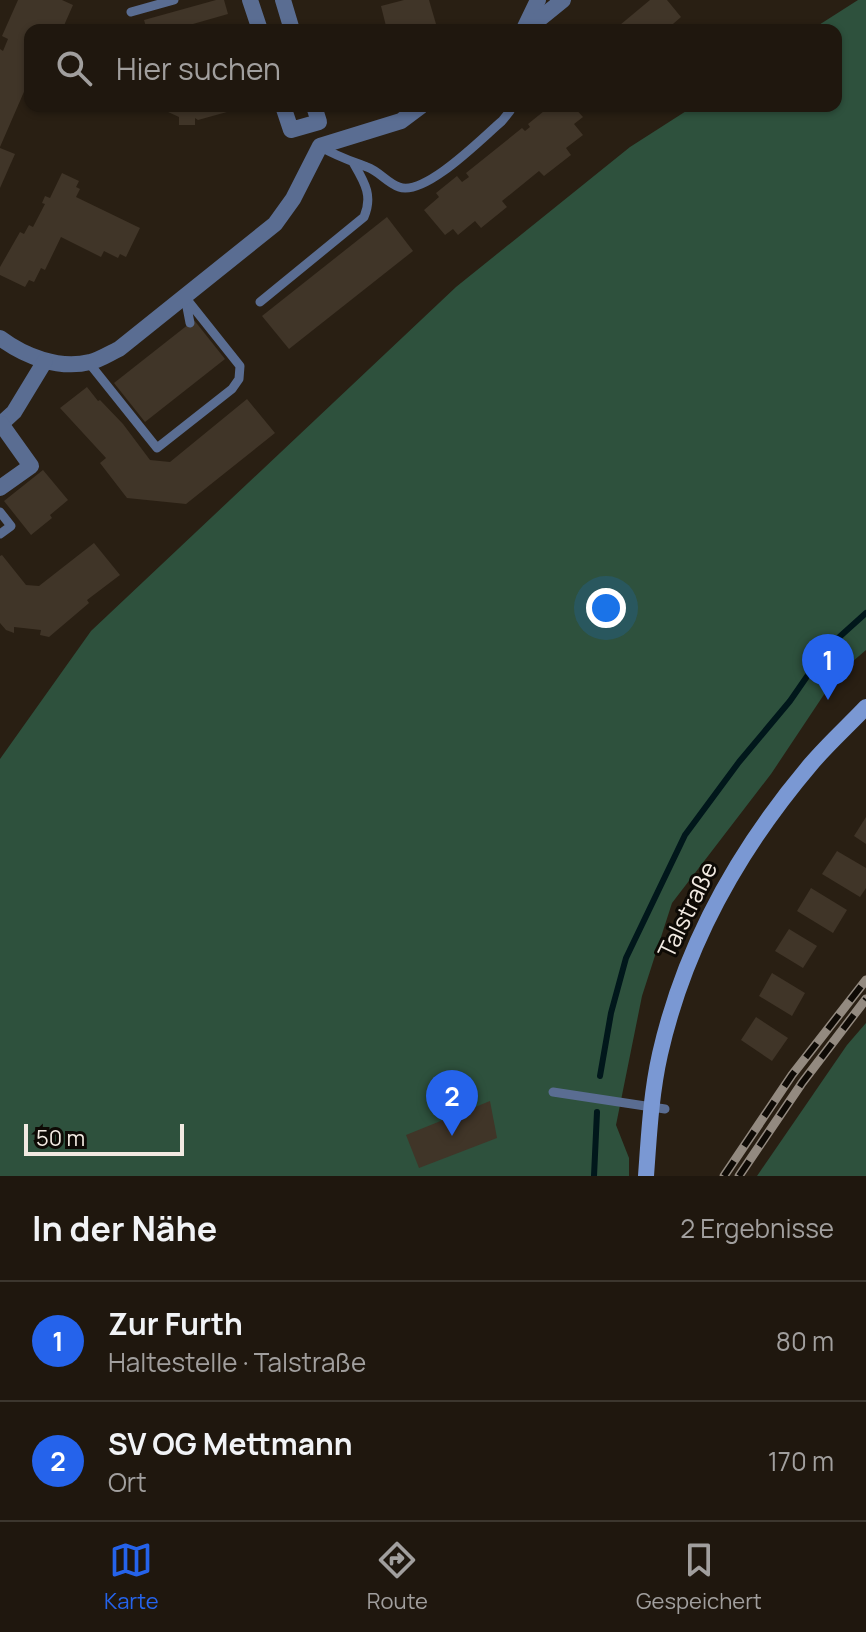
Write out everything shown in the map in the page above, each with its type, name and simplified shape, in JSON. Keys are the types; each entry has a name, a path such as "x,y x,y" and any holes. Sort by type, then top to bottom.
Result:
{"main road":[{"name":"Talstraße","path":"646,1176 658,1108 659,1055 677,990 714,902 737,863 812,763 866,707"}],"street":[{"path":"250,0 258,24"},
{"path":"283,0 290,24"},
{"path":"528,24 538,0"},
{"path":"533,24 563,0"},
{"path":"285,112 291,130 319,122 316,112"},
{"path":"0,338 17,351 45,361 89,363 119,349 275,224 293,199 320,146 401,121 413,112"},
{"path":"308,126 320,146"},
{"path":"0,488 31,466 0,424 14,412 45,361"}],"lane":[{"path":"131,12 174,0"},
{"path":"320,146 354,164 367,167 399,188 410,188 433,179 509,112"},
{"path":"260,302 364,217 369,194 354,164"},
{"path":"185,297 190,323"},
{"path":"89,363 157,448 232,389 239,379 240,366 185,297"},
{"path":"0,512 11,526 0,534"},
{"path":"553,1092 658,1108"}],"green space":[{"path":"858,0 866,0 866,650 837,675 771,774 672,903 642,996 616,1125 629,1158 629,1176 0,1176 0,759 91,631 456,287 630,147 685,112 842,112 842,24 820,24"},
{"path":"866,1023 866,1176 757,1176 847,1045"}],"building":[{"path":"18,0 62,0 73,5 65,24 24,24 24,92 0,147 0,49 3,51 8,39 2,36"},
{"path":"216,0 224,0 228,14 193,24 145,24 144,20"},
{"path":"404,0 429,0 436,24 386,24 381,6"},
{"path":"650,0 667,0 681,17 673,24 621,24"},
{"path":"168,112 227,112 198,120 195,118 195,125 179,125 179,117"},
{"path":"543,112 578,112 583,117 574,124 583,135 566,148 571,155 544,176 539,171 502,201 507,207 481,228 475,221 458,235 453,229 445,235 424,210 439,197 436,193 457,176 462,182 469,177 466,173 522,128 525,131 530,127 528,124"},
{"path":"0,148 15,154 0,188"},
{"path":"62,173 79,181 76,187 80,189 76,197 140,228 126,257 120,254 118,258 104,251 101,257 61,237 45,270 41,268 34,282 29,280 25,287 0,275 0,267 20,232 24,234 29,225 33,227 45,204 42,203 45,196 50,198"},
{"path":"387,217 413,251 289,349 262,316"},
{"path":"194,320 225,359 145,422 114,383"},
{"path":"87,387 123,424 150,460 170,462 247,399 275,433 186,504 127,498 100,463 106,458 60,408"},
{"path":"43,470 68,500 31,535 4,501"},
{"path":"94,543 120,575 87,600 89,603 49,637 40,635 41,630 14,627 14,633 6,630 0,623 0,556 26,585 39,586"},
{"path":"866,817 866,844 854,836"},
{"path":"837,851 866,868 866,888 860,897 822,874"},
{"path":"811,888 847,910 833,933 797,911"},
{"path":"789,929 817,946 803,968 775,951"},
{"path":"772,973 805,993 792,1016 759,996"},
{"path":"756,1017 788,1038 772,1061 741,1040"},
{"path":"490,1101 497,1138 419,1168 406,1135"}],"waterway":[{"path":"600,1076 611,1013 626,958 685,835 739,762 790,701 826,649 866,613"},
{"path":"594,1176 597,1112"}],"railway":[{"path":"724,1176 792,1075 866,980"},
{"path":"739,1176 802,1083 866,999"}],"place":[{"name":"Zur Furth","path":"828,700"},
{"name":"SV OG Mettmann","path":"452,1136"}]}
